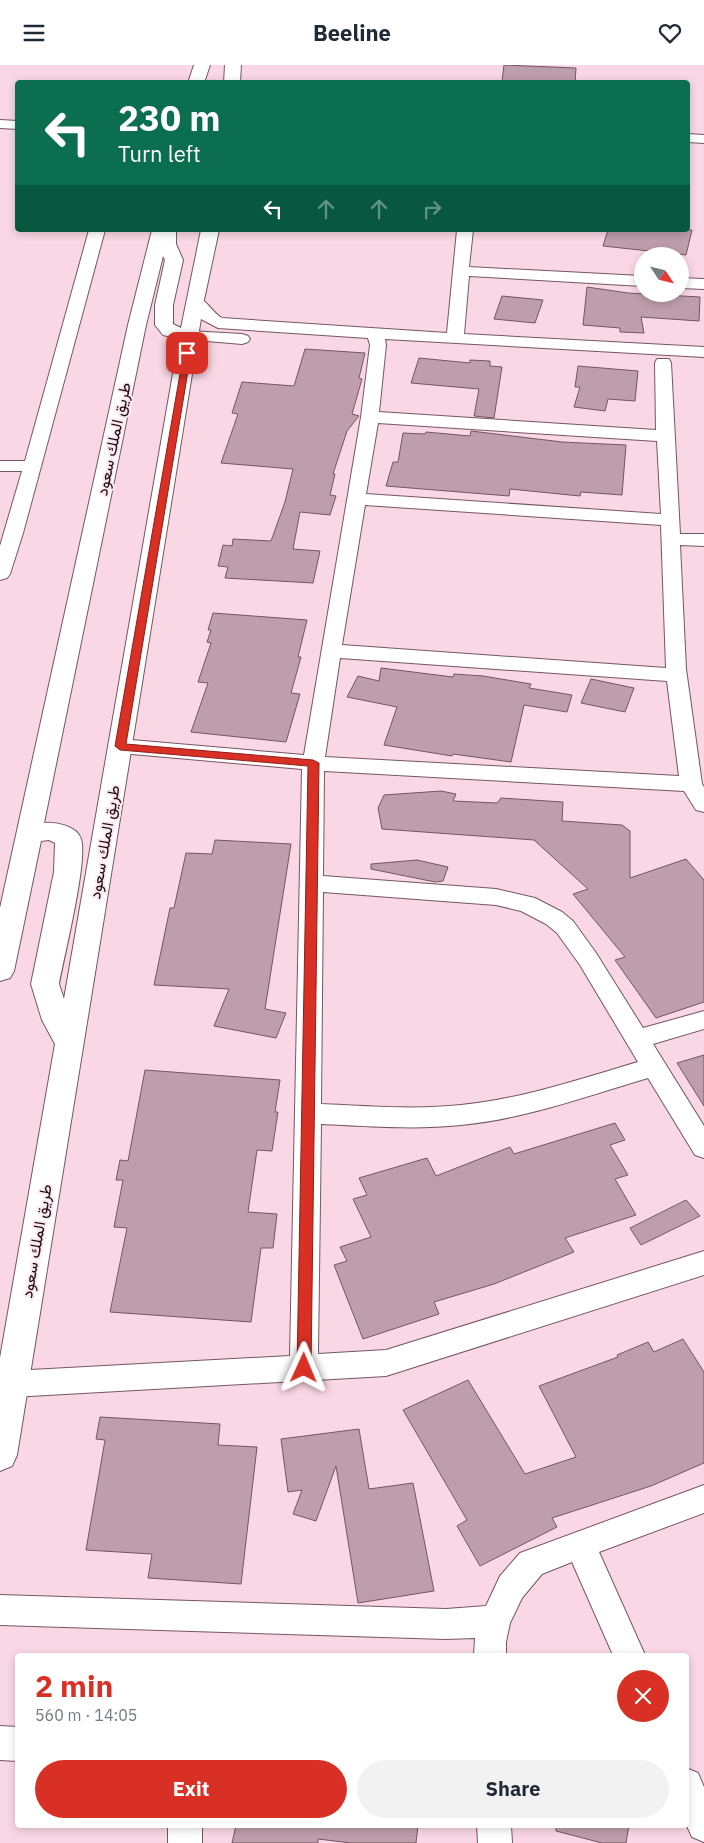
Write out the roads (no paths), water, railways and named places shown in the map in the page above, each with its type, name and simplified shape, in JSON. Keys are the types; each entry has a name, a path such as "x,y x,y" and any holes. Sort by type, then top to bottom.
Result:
{"main road":[{"path":"197,80 202,65"},
{"path":"232,80 233,65"},
{"name":"طريق الملك سعود","path":"0,971 137,325 160,232"},
{"path":"168,232 167,244 174,260 164,305 164,325 170,331 189,336"},
{"name":"طريق الملك سعود","path":"0,1455 195,300 210,232"},
{"path":"29,835 39,831 49,831 60,833 68,839 67,872 45,984 56,1020 70,1044"}],"street":[{"path":"0,125 15,129"},
{"path":"0,131 15,130"},
{"path":"0,137 15,131"},
{"path":"690,138 704,139"},
{"path":"0,574 33,466 96,232"},
{"path":"455,338 465,232"},
{"path":"460,271 634,281"},
{"path":"689,283 704,284"},
{"path":"195,300 207,316 218,323 376,339 704,365"},
{"path":"189,336 376,339 455,338 704,352"},
{"path":"304,1368 313,763 370,417 376,339"},
{"path":"663,363 677,675 691,784 704,805"},
{"path":"370,417 665,436"},
{"path":"0,465 33,466"},
{"path":"357,499 671,529 704,540"},
{"path":"332,651 677,675"},
{"path":"120,746 313,763 691,784"},
{"path":"312,883 496,897 527,904 542,910 565,927 573,938 704,1148"},
{"path":"637,1039 704,1020"},
{"path":"308,1113 435,1117 475,1112 552,1095 654,1067"},
{"path":"12,1384 386,1363 704,1263"},
{"path":"490,1653 490,1643 495,1621 511,1587 531,1563 704,1499"},
{"path":"580,1545 628,1653"},
{"path":"0,1610 446,1624 495,1621"},
{"path":"0,1743 15,1744"},
{"path":"689,1792 704,1825"},
{"path":"185,1828 185,1843"},
{"path":"494,1828 495,1843"}]}
